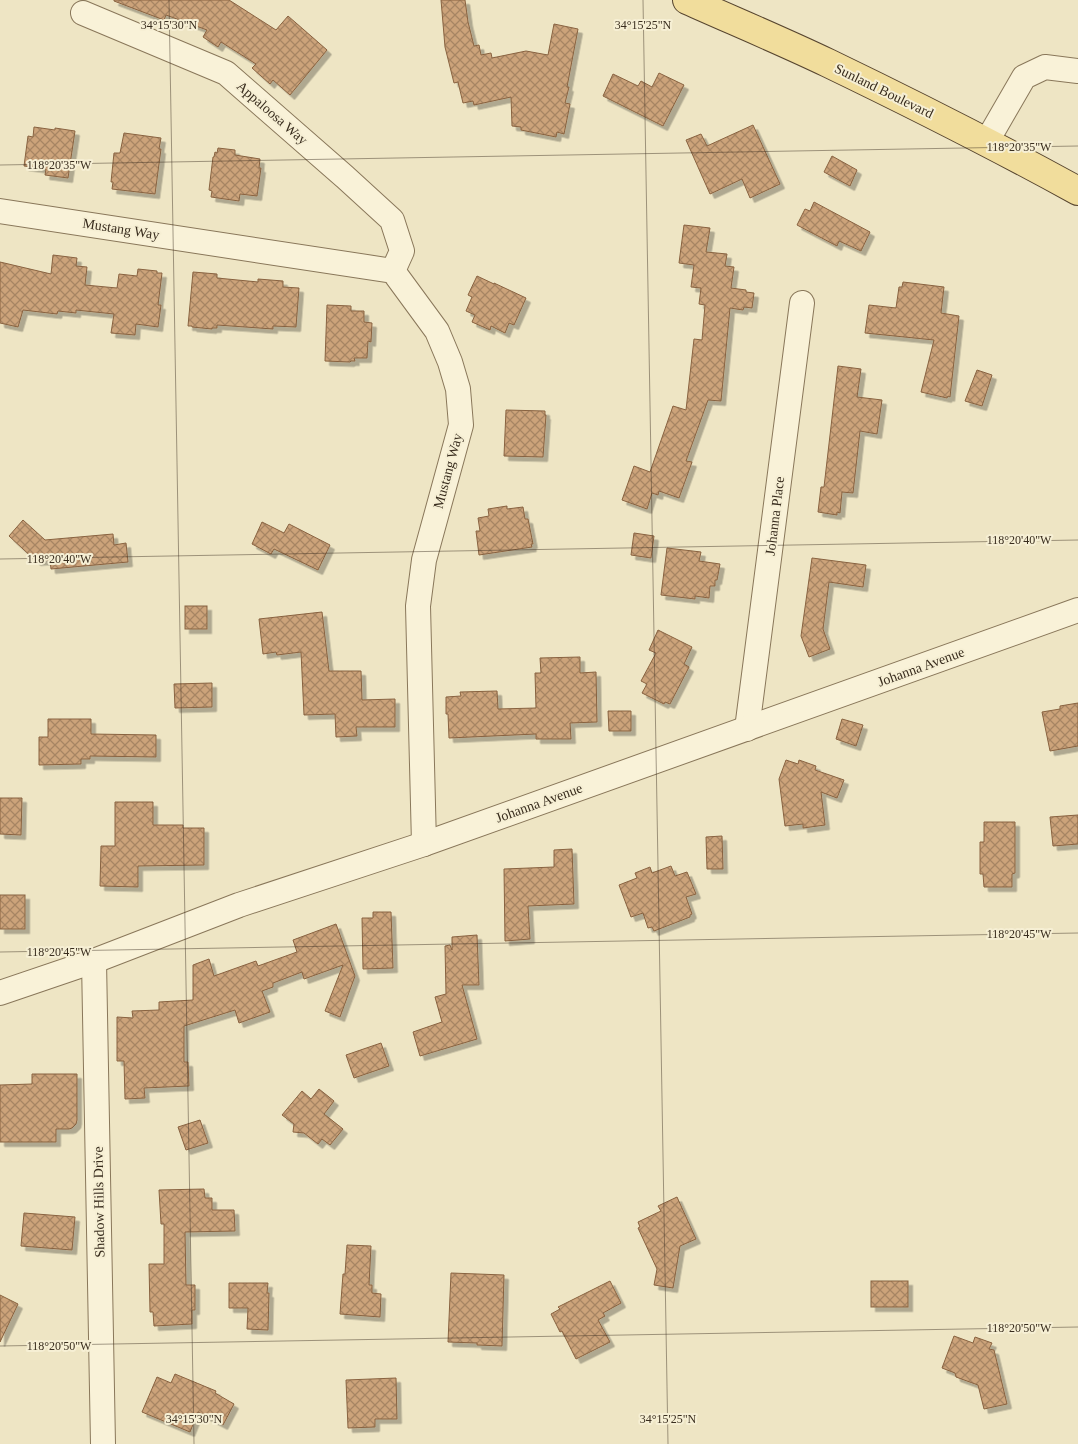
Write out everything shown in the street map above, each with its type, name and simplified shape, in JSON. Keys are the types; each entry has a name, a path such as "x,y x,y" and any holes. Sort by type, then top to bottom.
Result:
{"main road":[{"name":"Sunland Boulevard","path":"687,0 827,63 987,141 1078,191"}],"street":[{"name":"Appaloosa Way","path":"83,13 226,73 392,220 402,251 392,271"},
{"path":"987,141 1024,77 1045,67 1078,72"},
{"name":"Mustang Way","path":"0,211 392,271 437,331 450,362 458,389 461,425 424,560 418,606 424,844"},
{"name":"Johanna Place","path":"747,729 802,303"},
{"name":"Johanna Avenue","path":"0,994 94,961 240,905 424,844 1078,610"},
{"name":"Shadow Hills Drive","path":"94,961 103,1444"}],"building":[{"path":"114,0 229,0 276,30 288,16 327,50 290,95 273,80 270,84 252,68 256,64 221,42 218,47 203,37 207,30 166,15 164,20"},
{"path":"441,0 465,0 474,46 479,45 481,55 491,53 492,58 526,51 548,55 554,24 578,29 567,87 569,87 565,103 570,104 564,134 557,132 556,137 521,130 521,127 512,126 511,97 474,105 473,101 463,103 458,82 454,83 445,47"},
{"path":"659,73 684,85 663,126 603,96 613,74 638,86 641,81 652,87"},
{"path":"753,125 780,184 750,198 742,179 710,194 686,140 701,134 707,146"},
{"path":"34,127 75,131 68,178 45,175 46,169 24,166 28,136 33,137"},
{"path":"124,133 161,138 155,194 112,189 114,153 120,153"},
{"path":"218,148 235,150 235,155 260,159 259,168 261,168 257,196 240,194 239,201 211,197 212,191 209,190 213,157 215,152 217,153"},
{"path":"832,156 857,170 850,186 824,172"},
{"path":"814,202 870,232 861,251 839,241 837,246 797,225 805,209 810,211"},
{"path":"684,225 710,228 706,252 727,254 725,266 734,267 731,288 754,293 752,308 744,307 743,310 730,308 721,401 708,400 686,461 692,462 679,498 659,491 658,495 652,493 647,509 622,500 634,466 650,472 673,406 686,410 694,339 702,340 705,305 699,304 701,288 691,287 694,265 679,263"},
{"path":"53,255 77,258 76,266 87,267 85,285 117,288 119,274 137,276 138,269 162,273 158,305 161,305 158,327 136,324 135,335 111,333 114,314 76,310 76,313 58,311 57,314 23,310 18,327 0,323 0,262 51,274"},
{"path":"193,272 217,274 217,278 258,282 258,279 283,281 283,287 299,288 296,327 273,326 273,329 217,325 217,328 212,329 188,326"},
{"path":"477,276 526,298 514,325 509,323 505,333 491,326 490,330 472,322 475,315 466,311 472,297 468,295"},
{"path":"903,282 944,287 941,313 959,316 950,397 921,392 934,340 865,333 869,305 896,308 899,287 902,287"},
{"path":"327,305 351,306 351,311 364,311 364,322 372,323 371,342 368,341 367,358 354,358 355,361 350,362 325,361"},
{"path":"838,366 861,369 857,397 882,400 877,434 860,431 853,493 842,492 840,513 837,512 837,515 818,512 821,487 824,487"},
{"path":"977,370 992,375 982,406 965,401"},
{"path":"506,410 545,411 543,457 504,456"},
{"path":"507,506 507,509 523,507 525,519 528,519 532,547 479,555 476,531 480,531 478,518 489,516 488,509"},
{"path":"23,520 45,540 113,534 114,545 126,543 128,562 51,569 50,560 36,561 9,536"},
{"path":"262,522 284,533 289,524 330,545 318,570 274,549 271,554 252,544"},
{"path":"634,533 654,536 651,558 631,555"},
{"path":"667,548 701,552 699,561 720,564 715,586 710,586 709,598 695,596 695,599 661,595"},
{"path":"812,558 866,565 863,587 829,582 823,629 830,649 809,657 801,636"},
{"path":"185,606 207,606 207,629 185,629"},
{"path":"322,612 329,671 361,671 362,700 395,699 395,727 356,727 357,736 336,737 335,714 304,715 301,652 277,655 276,652 263,654 259,619"},
{"path":"658,630 692,647 684,664 689,667 670,704 665,702 664,704 642,693 647,684 641,681 656,653 649,650"},
{"path":"580,657 580,673 596,672 597,722 570,723 571,739 536,739 536,734 449,738 446,697 461,696 460,692 497,691 498,709 536,708 535,673 541,673 540,658"},
{"path":"212,683 212,707 175,708 174,684"},
{"path":"1078,703 1078,746 1050,751 1042,712"},
{"path":"608,711 631,711 631,731 609,731"},
{"path":"48,719 91,719 91,734 156,735 156,757 90,756 90,759 81,759 81,764 39,765 39,737 48,737"},
{"path":"842,719 863,725 856,746 836,739"},
{"path":"786,760 798,764 799,760 816,766 815,770 844,780 837,798 821,792 825,825 803,828 803,824 785,826 779,779"},
{"path":"0,798 22,798 21,835 0,834"},
{"path":"115,802 153,802 153,825 183,825 183,828 204,828 204,865 138,866 138,887 100,886 101,846 115,846"},
{"path":"1078,815 1078,844 1053,846 1050,817"},
{"path":"984,822 1015,822 1015,873 1012,874 1012,887 984,887 983,874 980,874 980,842 984,842"},
{"path":"722,836 723,869 707,869 706,837"},
{"path":"572,849 574,904 528,906 530,939 505,941 504,869 554,867 554,850"},
{"path":"671,866 675,876 687,872 696,894 686,897 692,914 690,917 654,931 652,927 648,928 643,913 631,917 619,885 637,878 635,873 650,867 652,873"},
{"path":"0,895 25,895 25,929 0,929"},
{"path":"373,912 391,912 393,968 363,969 362,918 373,918"},
{"path":"336,924 355,976 340,1017 325,1011 343,965 304,979 302,972 273,983 273,987 262,991 270,1012 239,1023 235,1010 184,1026 184,1062 188,1062 189,1086 144,1088 145,1098 125,1099 124,1061 117,1061 117,1017 133,1018 132,1011 159,1010 159,1002 193,1000 193,965 209,959 214,976 256,961 258,966 297,952 293,940"},
{"path":"477,935 479,985 462,985 477,1039 420,1056 413,1032 442,1022 435,997 446,994 445,946 450,945 452,950 452,937"},
{"path":"381,1043 389,1066 354,1078 346,1055"},
{"path":"32,1074 77,1074 76,1124 69,1129 56,1129 56,1142 0,1142 0,1085 32,1084"},
{"path":"319,1089 334,1101 324,1114 343,1129 330,1145 322,1139 318,1144 304,1133 293,1132 294,1124 282,1115 302,1091 311,1099"},
{"path":"200,1120 208,1143 186,1150 178,1127"},
{"path":"204,1189 205,1198 212,1198 212,1210 234,1210 235,1231 185,1232 186,1285 195,1285 195,1310 192,1310 192,1324 154,1326 153,1312 150,1312 149,1264 164,1264 164,1224 161,1224 159,1190"},
{"path":"677,1197 696,1239 680,1246 673,1288 654,1285 657,1269 638,1228 640,1227 638,1222 661,1211 658,1206"},
{"path":"24,1213 75,1217 72,1250 21,1246"},
{"path":"347,1245 371,1246 369,1285 372,1285 372,1293 381,1294 380,1317 340,1314"},
{"path":"451,1273 504,1275 502,1346 448,1342"},
{"path":"610,1281 621,1303 603,1313 605,1316 598,1320 610,1342 576,1359 551,1314 560,1309 558,1307"},
{"path":"871,1281 908,1281 908,1307 871,1307"},
{"path":"229,1283 268,1283 268,1330 247,1329 248,1308 229,1308"},
{"path":"0,1295 18,1304 0,1342"},
{"path":"954,1336 973,1343 975,1337 992,1343 989,1349 994,1350 1007,1404 984,1409 978,1385 956,1377 955,1373 942,1368"},
{"path":"175,1374 216,1391 215,1393 234,1404 223,1425 198,1412 190,1432 142,1412 157,1377 171,1383"},
{"path":"396,1378 397,1419 375,1419 375,1427 348,1428 346,1380"}]}
